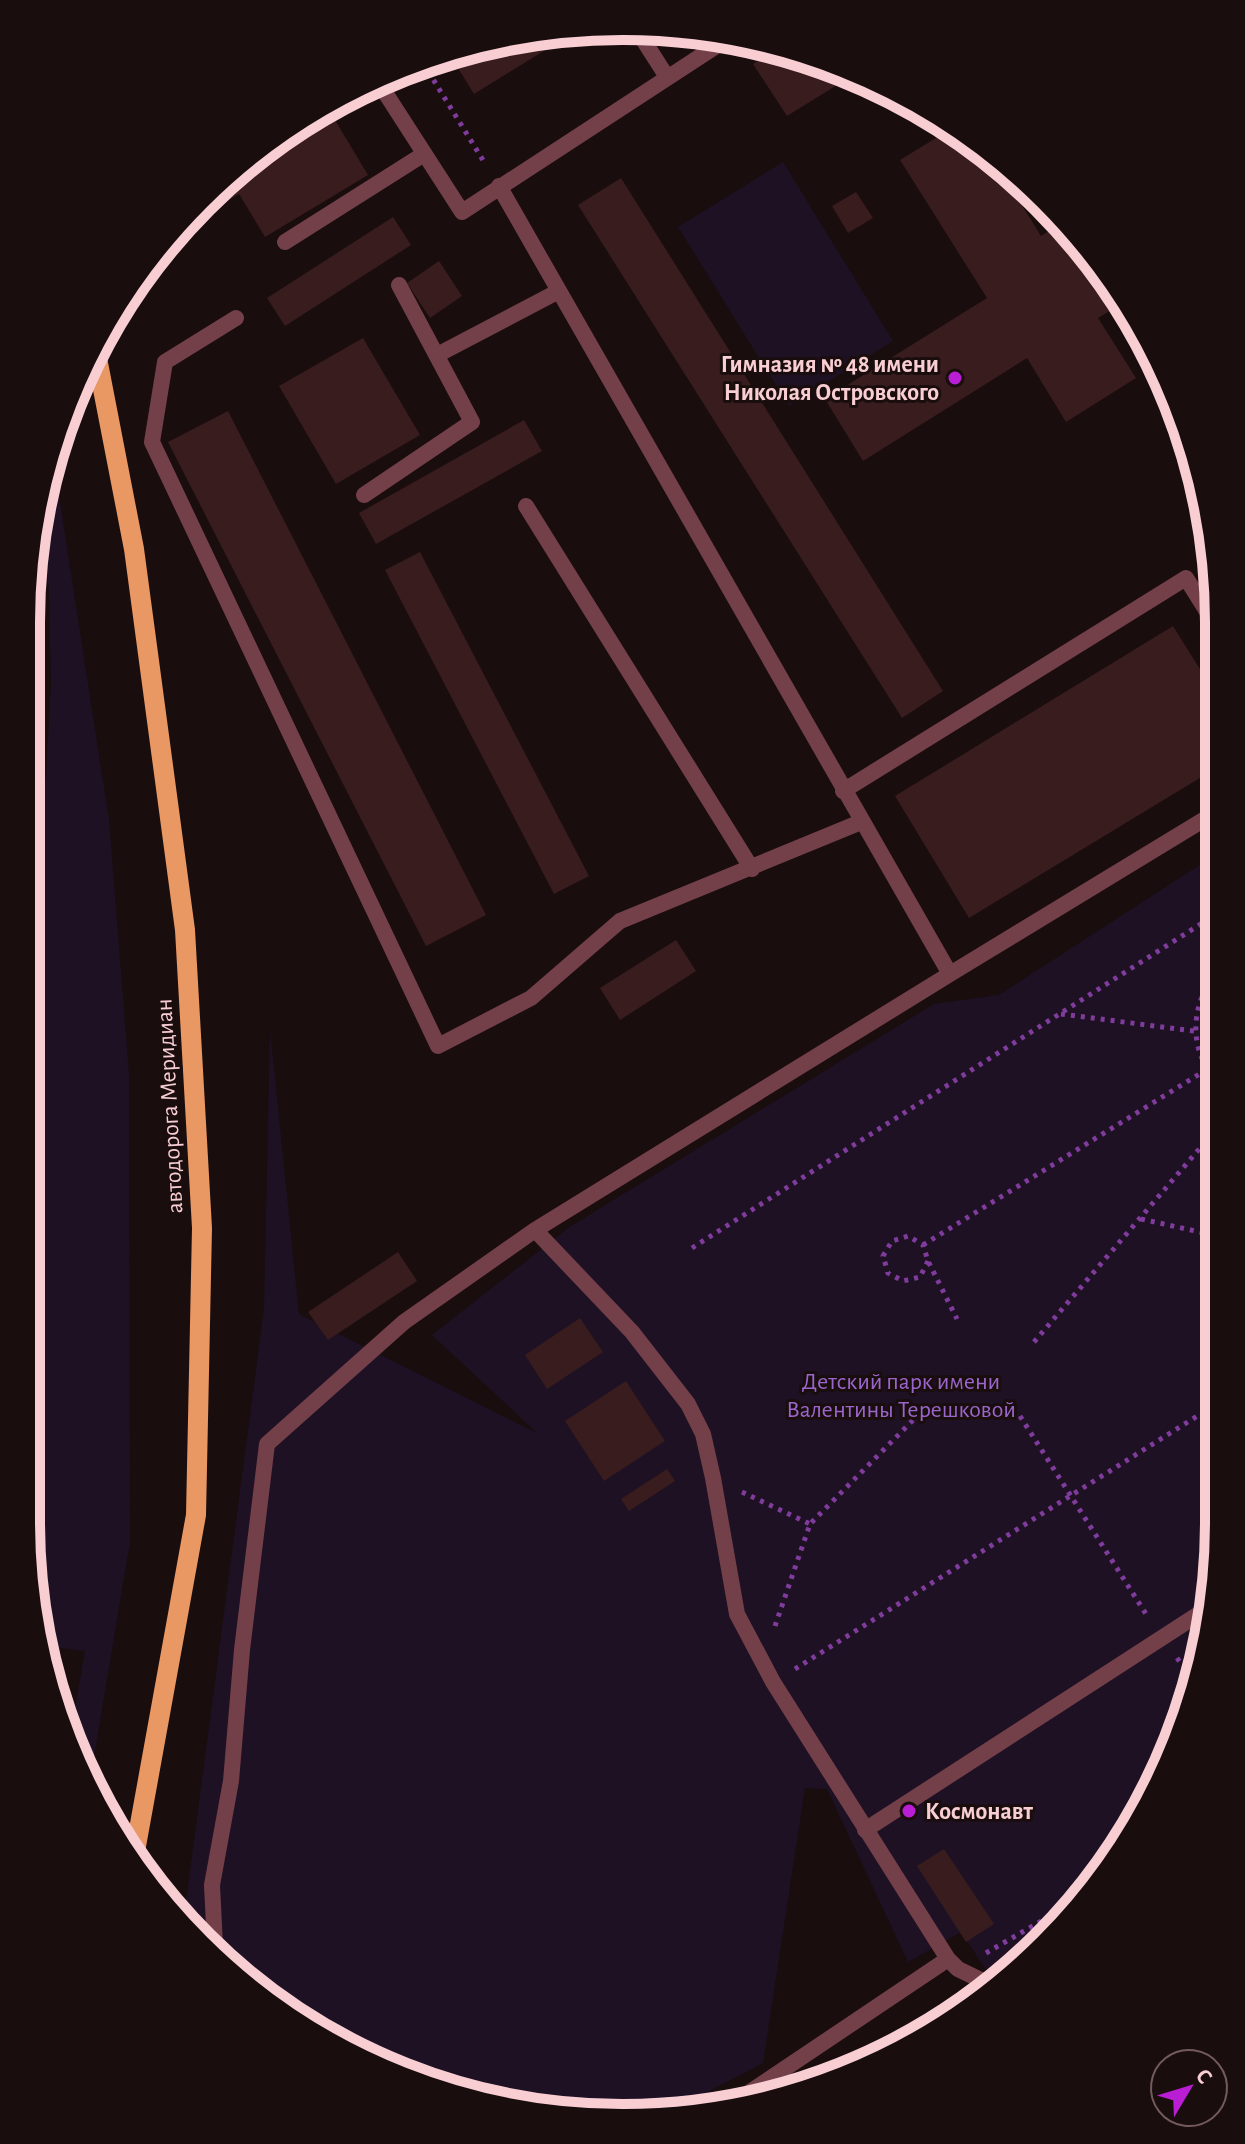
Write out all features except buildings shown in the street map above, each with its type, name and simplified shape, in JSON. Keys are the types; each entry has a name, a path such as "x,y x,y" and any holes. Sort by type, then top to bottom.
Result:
{"main road":[{"name":"автодорога Меридиан","path":"99,368 134,549 185,930 202,1228 196,1515 137,1843"}],"street":[{"path":"644,41 667,77"},
{"path":"384,91 462,212 714,47"},
{"path":"285,242 424,154"},
{"path":"499,186 950,974"},
{"path":"364,495 472,422 439,354 399,285"},
{"path":"439,354 559,291"},
{"path":"236,318 165,362 152,442 438,1046 531,998 620,921 861,822"},
{"path":"526,506 752,869"},
{"path":"843,791 1186,578 1205,608"},
{"path":"215,1936 212,1885 231,1781 242,1650 267,1444 404,1322 535,1230 1205,819"},
{"path":"535,1230 632,1332 688,1404 703,1434 737,1614 773,1682 953,1964 982,1980"},
{"path":"865,1830 1197,1615"},
{"path":"757,2088 953,1964"}],"path":[{"path":"429,73 499,186"},
{"path":"692,1248 1205,921"},
{"path":"1205,992 1199,1001 1194,1031 1205,1067"},
{"path":"1060,1014 1194,1031"},
{"path":"923,1245 1205,1071"},
{"path":"1034,1342 1205,1143"},
{"path":"1141,1219 1205,1233"},
{"path":"928,1261 920,1277 903,1281 888,1273 883,1256 892,1241 908,1236 923,1245 957,1319"},
{"path":"763,1663 810,1524 931,1402"},
{"path":"773,1682 1205,1411"},
{"path":"1020,1416 1161,1638 1186,1669"},
{"path":"713,1478 810,1524"},
{"path":"953,1964 1054,1912"}],"green space":[{"path":"783,162 893,341 789,406 678,227"},
{"path":"57,484 109,820 129,1074 130,1542 93,1764 74,1716 85,1651 54,1647 41,1560 40,822 51,684 45,546"},
{"name":"Детский парк имени Валентины Терешковой","path":"1205,861 1205,1522 1200,1598 1185,1672 1161,1744 1127,1813 1085,1876 1034,1933 989,1974 961,1932 908,1962 827,1789 805,1788 763,2063 693,2100 584,2103 509,2093 472,2084 400,2060 365,2044 331,2026 268,1984 185,1906 264,1309 270,1029 299,1314 537,1433 432,1335 571,1226 934,1004 999,995"}],"place":[{"name":"Гимназия № 48 имени Николая Островского","path":"955,378"},
{"name":"Космонавт","path":"909,1811"}]}
